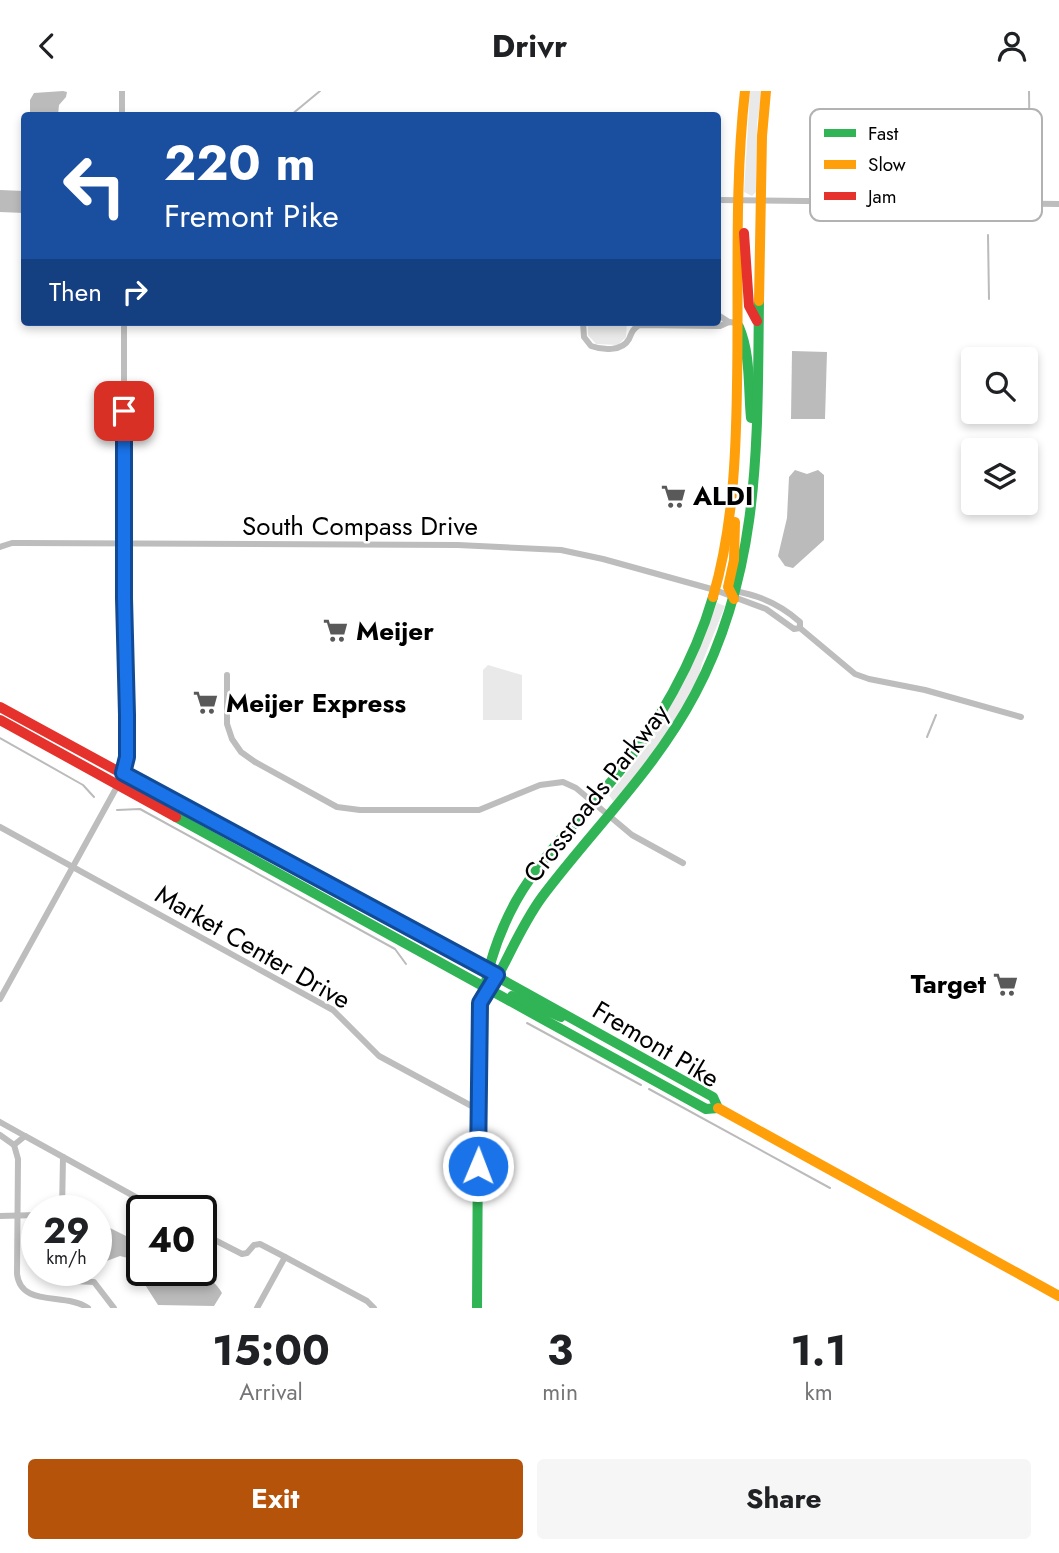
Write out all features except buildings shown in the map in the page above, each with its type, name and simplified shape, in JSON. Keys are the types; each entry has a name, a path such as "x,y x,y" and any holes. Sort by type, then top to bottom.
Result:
{"main road":[{"name":"Crossroads Parkway","path":"493,973 505,924 527,883 637,748 667,702 691,654 715,590 730,525 735,476 733,323 745,91"},
{"name":"Crossroads Parkway","path":"493,973 530,912 655,759 687,709 712,660 733,593 751,524 757,439 760,201 766,91"},
{"path":"738,217 744,227 748,306 758,323"},
{"path":"733,323 747,346 747,380 752,426 757,439"},
{"path":"733,593 728,587 734,560 735,476"},
{"name":"Fremont Pike","path":"0,706 121,779 706,1109 718,1108 713,1097 268,851 121,779 0,720"},
{"path":"477,1308 480,1003 493,973"},
{"path":"489,987 554,1013 600,1039 621,1045"},
{"path":"718,1108 1059,1296"}],"street":[{"path":"122,91 122,112"},
{"path":"721,200 810,202"},
{"path":"721,317 733,323"},
{"path":"721,326 733,323"},
{"path":"0,999 121,779 127,757 124,326"},
{"path":"583,326 585,341 597,348 622,347 638,326"},
{"name":"South Compass Drive","path":"0,547 12,543 538,547 582,554 733,593 766,609 794,629 800,628 855,674 1021,717"},
{"path":"227,675 227,725 241,752 337,807 360,810 479,810 516,793 556,782 570,784 632,835 683,863"},
{"name":"Market Center Drive","path":"0,827 333,1010 379,1056 479,1110"},
{"path":"0,1122 133,1195"},
{"path":"0,1135 13,1145 18,1159 17,1279 22,1290 37,1300 75,1302 88,1308"},
{"path":"13,1145 25,1136"},
{"path":"62,1195 63,1157"},
{"path":"0,1216 21,1216"},
{"path":"217,1242 242,1255 254,1245 260,1244 368,1301 374,1308"},
{"path":"257,1308 285,1257"},
{"path":"97,1286 114,1308"}],"shaded area":[{"path":"750,91 762,91 757,123 756,192 752,196 744,192"},
{"path":"67,92 59,105 58,112 30,112 30,100 34,93"},
{"path":"0,190 21,191 21,213 0,212"},
{"path":"588,326 627,326 626,337 618,345 596,344 588,335"},
{"path":"792,351 827,352 825,419 791,419"},
{"path":"795,470 807,474 818,470 824,475 824,540 793,568 785,566 778,556 787,518 789,477"},
{"path":"717,603 725,606 702,663 698,681 668,734 622,794 613,801 609,795 649,744 690,668"},
{"path":"488,665 522,675 522,720 483,720 483,670"},
{"path":"112,1229 126,1236 126,1258 120,1256 112,1259"},
{"path":"146,1286 217,1286 222,1293 214,1306 158,1305"}],"waterway":[{"path":"295,112 320,91"},
{"path":"1029,91 1029,109"},
{"path":"988,235 989,299"},
{"path":"927,737 936,715"},
{"path":"0,738 83,785 94,797"},
{"path":"117,810 140,809 395,949 406,964"},
{"path":"527,1023 641,1085"},
{"path":"649,1089 830,1188"}],"traffic: fast":[{"path":"488,994 542,897 642,774 679,722 717,646 733,599 751,502 758,403 759,301"},
{"path":"739,327 747,360 751,418"},
{"path":"477,1308 479,1042 485,987 492,959 502,930 526,884 631,757 660,714 696,645 713,597"},
{"path":"176,817 706,1109 718,1108"},
{"path":"422,935 713,1097 718,1108"},
{"path":"512,996 561,1017"}],"traffic: slow":[{"path":"713,597 725,545 734,466 738,201 745,91"},
{"path":"759,301 762,136 766,91"},
{"path":"734,599 728,587 734,560 735,522"},
{"path":"147,787 422,935"},
{"path":"718,1108 1059,1296"}],"traffic: jam":[{"path":"744,233 749,306 757,321"},
{"path":"0,707 147,787"},
{"path":"0,720 176,817"}],"place":[{"name":"ALDI","path":"673,496"},
{"name":"Meijer","path":"336,631"},
{"name":"Meijer Express","path":"206,703"},
{"name":"Target","path":"1006,984"}],"route":[{"path":"124,411 127,757 123,773 497,975 480,1003 478,1166"}]}
